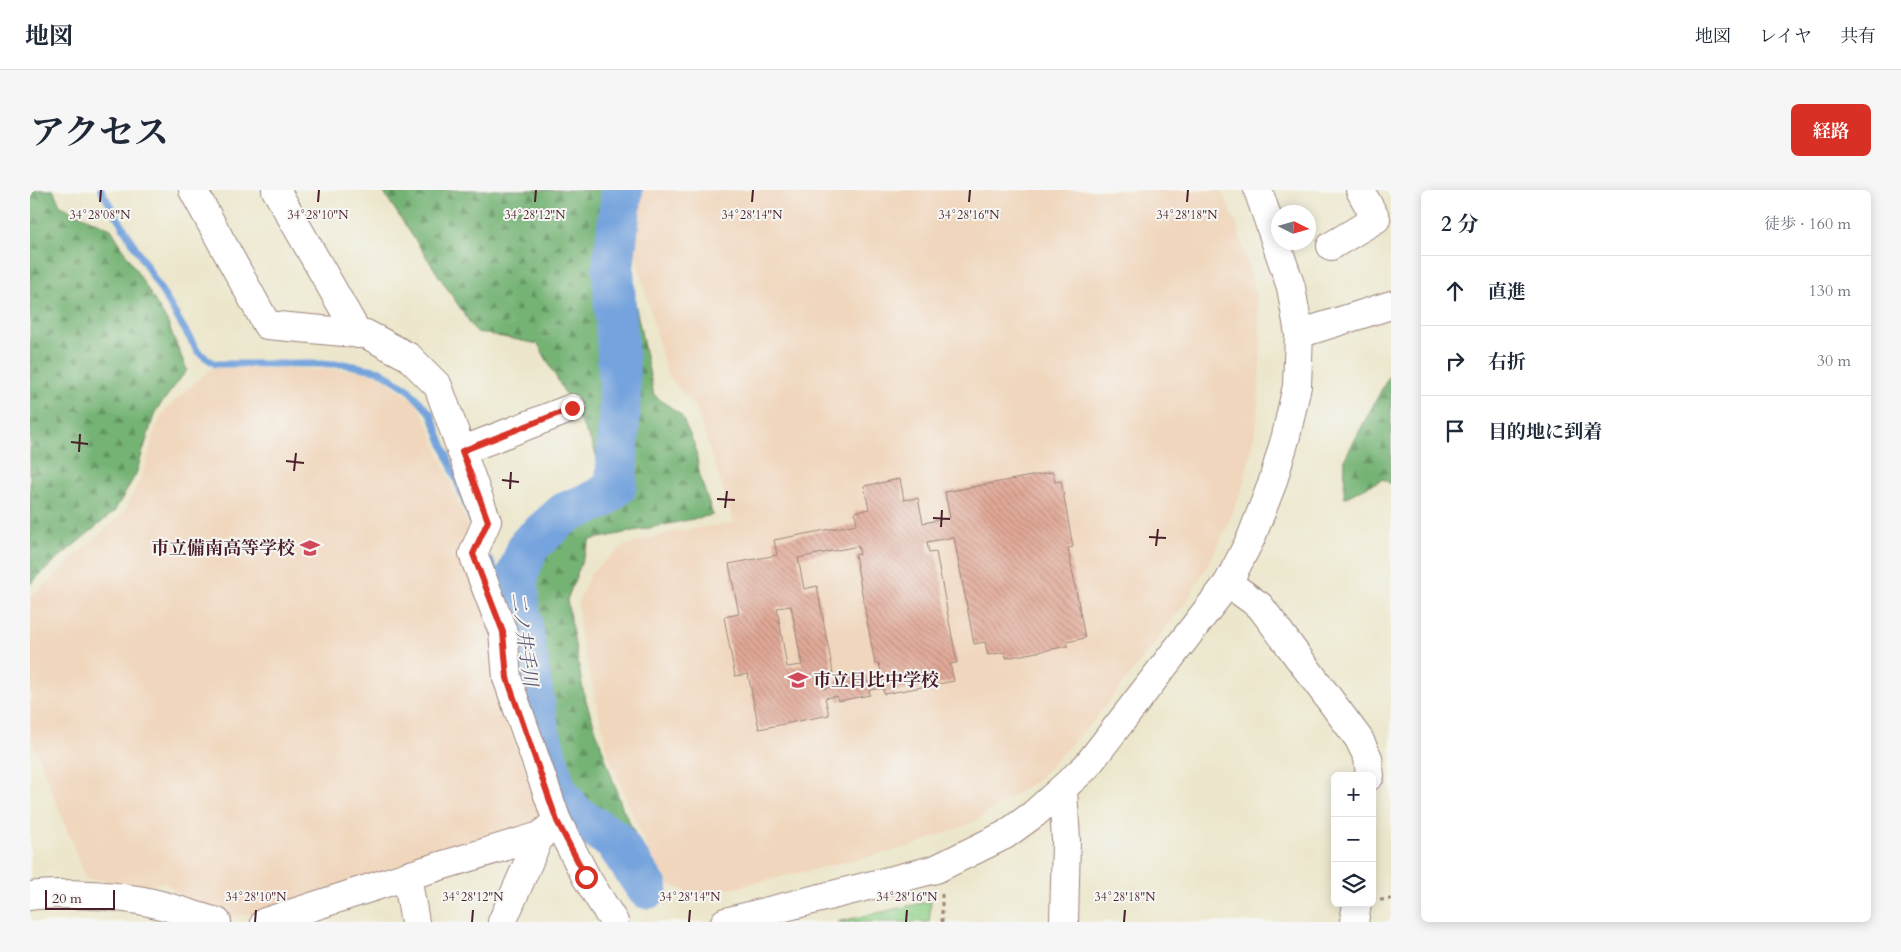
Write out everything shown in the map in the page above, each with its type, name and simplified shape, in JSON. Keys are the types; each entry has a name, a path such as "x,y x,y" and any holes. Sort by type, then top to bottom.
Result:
{"street":[{"path":"193,190 267,324 366,334 410,357 438,386 488,521 473,554 503,632 507,678 548,828 586,877 614,922"},
{"path":"276,190 358,334"},
{"path":"725,922 936,869 1005,835 1063,790 1086,767 1228,583 1251,538 1272,484 1286,436 1296,386 1299,334 1291,287 1258,190"},
{"path":"1331,246 1384,215 1360,190"},
{"path":"1299,334 1391,305"},
{"path":"462,451 572,408"},
{"path":"1228,583 1260,606 1359,739 1368,758 1370,772"},
{"path":"1063,790 1066,841 1064,922"},
{"path":"265,922 548,828"},
{"path":"502,922 548,828"},
{"path":"408,876 415,922"},
{"path":"30,896 43,894 88,895 139,900 217,922"},
{"path":"1354,922 1356,907"}],"shaded area":[{"path":"640,190 1221,190 1237,225 1257,298 1261,345 1257,423 1242,491 1218,546 1186,603 1095,719 1037,780 972,823 906,848 698,896 661,882 610,760 580,635 578,603 591,572 624,546 672,532 734,523 696,408 667,375 627,221"},
{"path":"211,368 353,370 380,376 415,402 427,422 469,531 495,636 510,733 545,818 503,839 392,867 246,915 231,916 188,900 164,882 145,887 113,881 86,879 30,735 30,596 39,590 125,511 145,468 155,428 166,409"}],"green space":[{"path":"30,190 53,190 61,206 111,229 167,321 187,370 155,412 136,474 114,512 30,584"},
{"path":"382,190 612,190 654,395 681,415 695,446 700,477 713,515 590,540 567,600 584,695 622,807 662,889 641,889 620,862 606,861 563,784 527,608 535,556 568,525 612,504 592,443 538,344 476,332"},
{"path":"1391,372 1391,484 1383,479 1344,498 1345,458"},
{"path":"931,901 929,922 837,922"}],"building":[{"path":"1053,472 1055,482 1061,481 1073,547 1068,548 1085,638 1067,642 1068,646 1006,658 1005,652 988,655 985,642 974,644 954,537 927,542 929,553 936,552 957,663 950,664 954,681 884,694 883,688 869,690 870,695 838,701 837,696 825,698 829,715 759,729 748,674 735,676 724,617 739,614 729,564 777,555 774,540 857,524 855,512 869,509 864,486 900,479 904,500 918,498 923,523 950,518 945,492","holes":["858,546 860,554 855,555 875,664 879,663 882,679 867,682 866,676 835,682 835,686 823,689 820,675 833,673 817,586 804,589 798,558","791,606 802,665 787,667 777,608"]}],"waterway":[{"path":"101,190 198,352 215,364 344,364 380,371 408,389 431,414 475,528"},
{"name":"二ノ井手川","path":"622,190 613,268 620,394 616,486 600,499 565,513 529,545 517,576 519,609 538,729 556,791 574,815 614,840 647,888"},
{"path":"490,560 500,583 519,609"}],"place":[{"name":"市立備南高等学校","path":"310,548"},
{"name":"市立日比中学校","path":"798,680"}],"route":[{"path":"572,408 462,451 488,521 473,554 503,632 507,678 557,821 586,877"}]}
